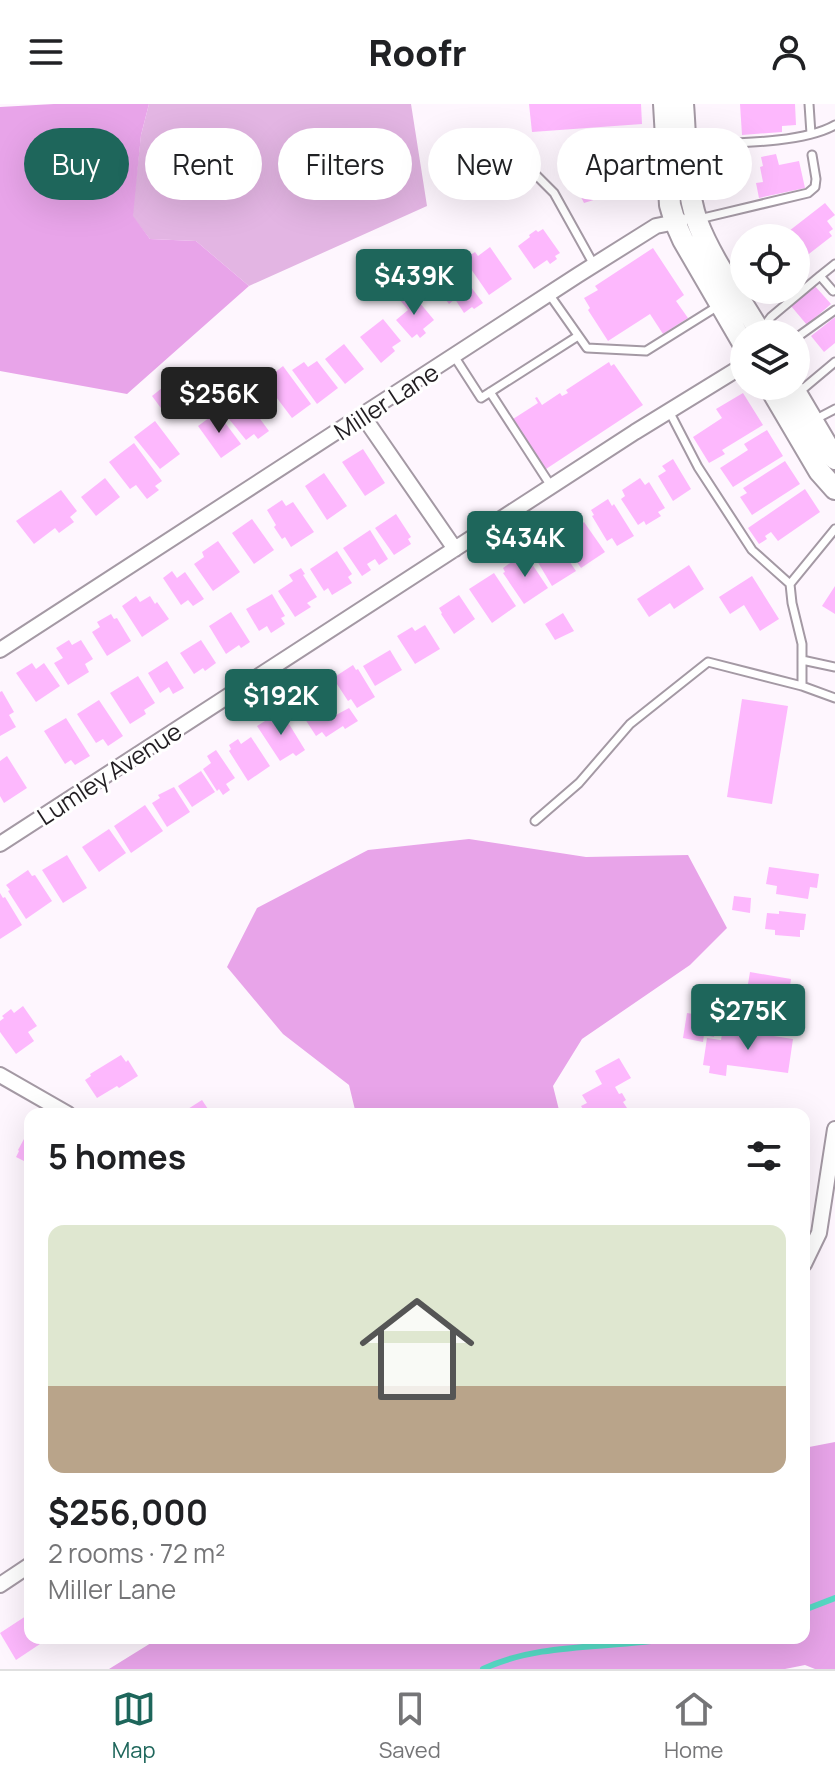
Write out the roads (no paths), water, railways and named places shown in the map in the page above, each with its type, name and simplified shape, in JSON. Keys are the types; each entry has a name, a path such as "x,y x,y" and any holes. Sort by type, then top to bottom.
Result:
{"main road":[{"path":"664,104 671,128"},
{"path":"679,128 683,104"},
{"path":"670,200 683,240 749,320"},
{"path":"692,200 736,320"},
{"path":"777,400 819,471 835,489"},
{"path":"800,400 835,459"}],"street":[{"name":"Miller Lane","path":"0,650 656,226 697,219"},
{"name":"Lumley Avenue","path":"0,844 551,486 730,374"},
{"path":"363,416 455,549"},
{"path":"0,1075 58,1108"},
{"path":"810,1252 819,1233 835,1129"},
{"path":"0,1585 24,1569"}],"lane":[{"path":"809,104 811,134"},
{"path":"752,141 811,134 835,125"},
{"path":"697,219 808,193 815,187 816,179 812,155"},
{"path":"541,180 554,193 594,265"},
{"path":"769,320 835,264"},
{"path":"820,276 833,291"},
{"path":"549,294 587,348 646,351 729,299"},
{"path":"810,328 835,310"},
{"path":"454,356 481,398 578,336"},
{"path":"810,379 835,362"},
{"path":"490,392 551,486"},
{"path":"812,421 835,409"},
{"path":"669,411 698,467 752,550 790,584 802,644 802,686"},
{"path":"790,584 835,529"},
{"path":"802,660 835,667"},
{"path":"535,821 579,783 630,724 708,662 802,686 835,698"}],"waterway":[{"path":"810,1608 835,1598"},
{"path":"483,1669 528,1654 616,1644"}]}
